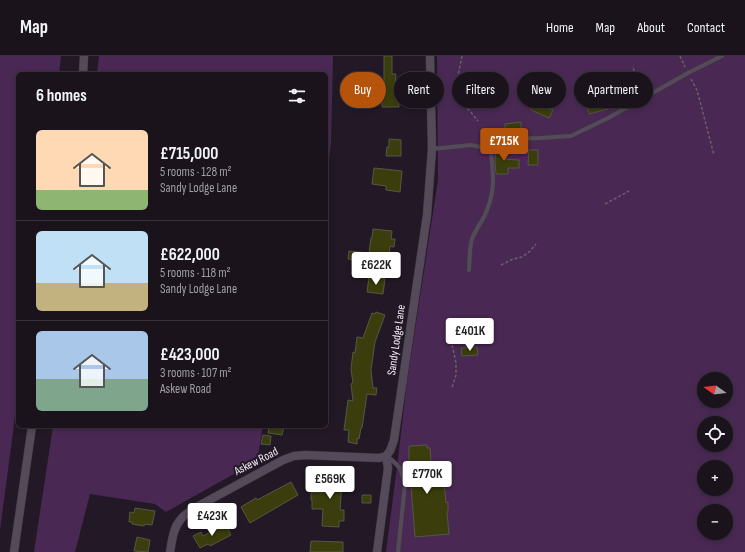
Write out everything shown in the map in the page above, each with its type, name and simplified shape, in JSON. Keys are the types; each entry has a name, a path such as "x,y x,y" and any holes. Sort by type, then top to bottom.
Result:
{"street":[{"path":"83,72 84,56"},
{"name":"Sandy Lodge Lane","path":"377,552 388,473 386,456 390,451 394,440 427,215 432,149 430,56"},
{"path":"14,552 32,428"},
{"name":"Askew Road","path":"170,552 174,532 184,515 283,460 305,455 379,458 386,456"}],"lane":[{"path":"653,93 722,56"},
{"path":"485,148 490,141 495,139 571,136 626,108"},
{"path":"432,149 471,145 485,148 491,154 494,177 491,199 484,217 472,238 469,270"},
{"path":"386,456 400,468 405,484 398,552"}],"path":[{"path":"462,56 458,81 458,92 465,105 478,121"},
{"path":"680,56 697,90 714,155"},
{"path":"633,66 634,72"},
{"path":"605,204 629,191"},
{"path":"501,265 513,259 522,257 536,244"},
{"path":"452,344 456,362 456,374 452,387"}],"shaded area":[{"path":"0,56 61,56 59,72 16,72 16,409 0,530"},
{"path":"99,56 333,56 331,143 328,166 328,72 97,72"},
{"path":"437,56 745,56 745,552 386,552 407,382 438,180 437,108 444,108 444,72 437,72"},
{"path":"53,428 263,428 257,461 166,512 155,504 90,494 75,552 34,552"}],"building":[{"path":"384,56 392,56 392,74 394,74 394,107 386,107 386,72 384,72"},
{"path":"532,108 549,108 553,110 549,118 531,110"},
{"path":"588,108 608,108 608,109 589,114"},
{"path":"521,122 521,130 505,132 505,124"},
{"path":"389,139 401,140 401,156 386,156 387,147 389,147"},
{"path":"496,145 503,145 503,159 519,160 519,168 508,168 508,174 496,174"},
{"path":"529,150 538,150 538,165 528,165"},
{"path":"374,168 402,171 400,192 386,190 386,186 372,184"},
{"path":"373,229 392,231 391,239 395,239 394,247 390,246 389,257 383,256 382,262 348,259 349,251 369,253"},
{"path":"369,277 385,279 383,294 367,292"},
{"path":"376,312 385,315 375,342 371,370 373,388 377,388 376,395 367,394 362,428 359,439 357,438 357,444 348,442 349,430 344,430 348,400 353,401 351,369 353,352 355,353 357,337 363,338 372,313 375,314"},
{"path":"477,347 478,355 462,356 461,348"},
{"path":"269,428 284,428 282,435 268,433"},
{"path":"263,435 271,436 270,445 261,444"},
{"path":"427,445 427,448 430,448 432,475 446,474 447,483 444,483 446,503 448,502 447,512 449,534 415,537 409,446"},
{"path":"325,471 341,472 340,482 342,482 340,510 344,510 344,521 339,521 339,527 322,526 323,509 312,509 311,492 324,493"},
{"path":"291,482 298,495 250,523 241,507 256,498 257,500"},
{"path":"362,495 371,495 371,503 362,503"},
{"path":"135,508 155,511 152,525 145,524 144,526 129,522 130,512 134,513"},
{"path":"226,524 231,535 210,546 208,544 200,548 193,536 201,532 203,536"},
{"path":"137,537 150,540 148,552 134,551"},
{"path":"311,541 343,542 343,552 310,552"}]}
